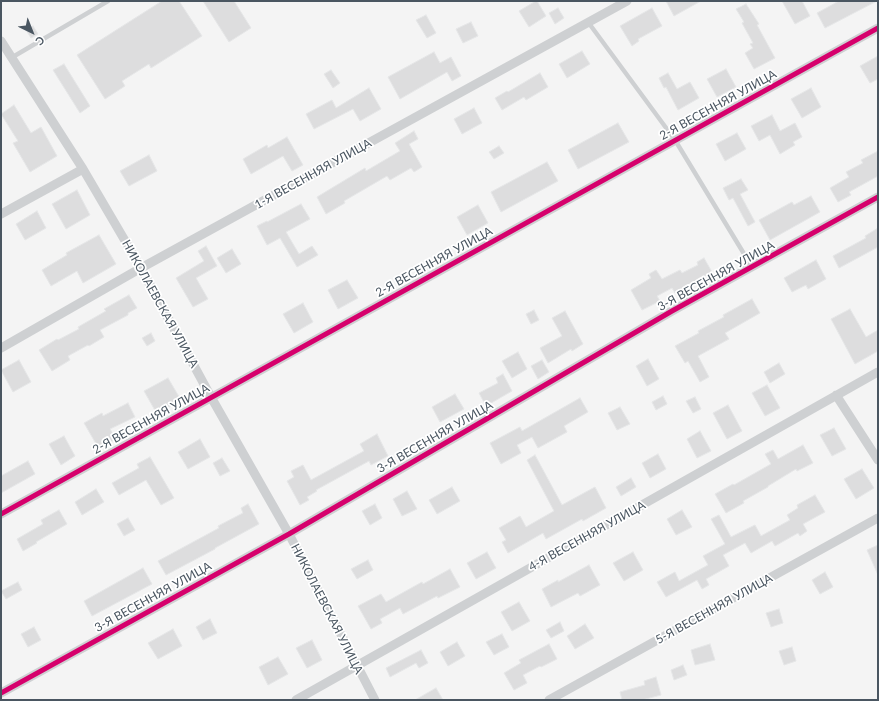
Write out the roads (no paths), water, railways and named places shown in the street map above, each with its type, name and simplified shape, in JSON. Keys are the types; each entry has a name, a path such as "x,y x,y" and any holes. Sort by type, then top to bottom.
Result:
{"street":[{"name":"1-Я ВЕСЕННЯЯ УЛИЦА","path":"1,348 141,268 627,1"},
{"name":"2-Я ВЕСЕННЯЯ УЛИЦА","path":"1,514 878,28"},
{"name":"НИКОЛАЕВСКАЯ УЛИЦА","path":"1,41 83,169 141,268 288,534 375,700"},
{"path":"1,214 83,169"},
{"name":"3-Я ВЕСЕННЯЯ УЛИЦА","path":"1,693 288,534 672,311 878,197"},
{"name":"4-Я ВЕСЕННЯЯ УЛИЦА","path":"296,700 878,372"},
{"path":"836,395 878,460"},
{"name":"5-Я ВЕСЕННЯЯ УЛИЦА","path":"549,700 878,518"}],"lane":[{"path":"11,58 108,1"},
{"path":"588,22 675,140 752,267"}]}
